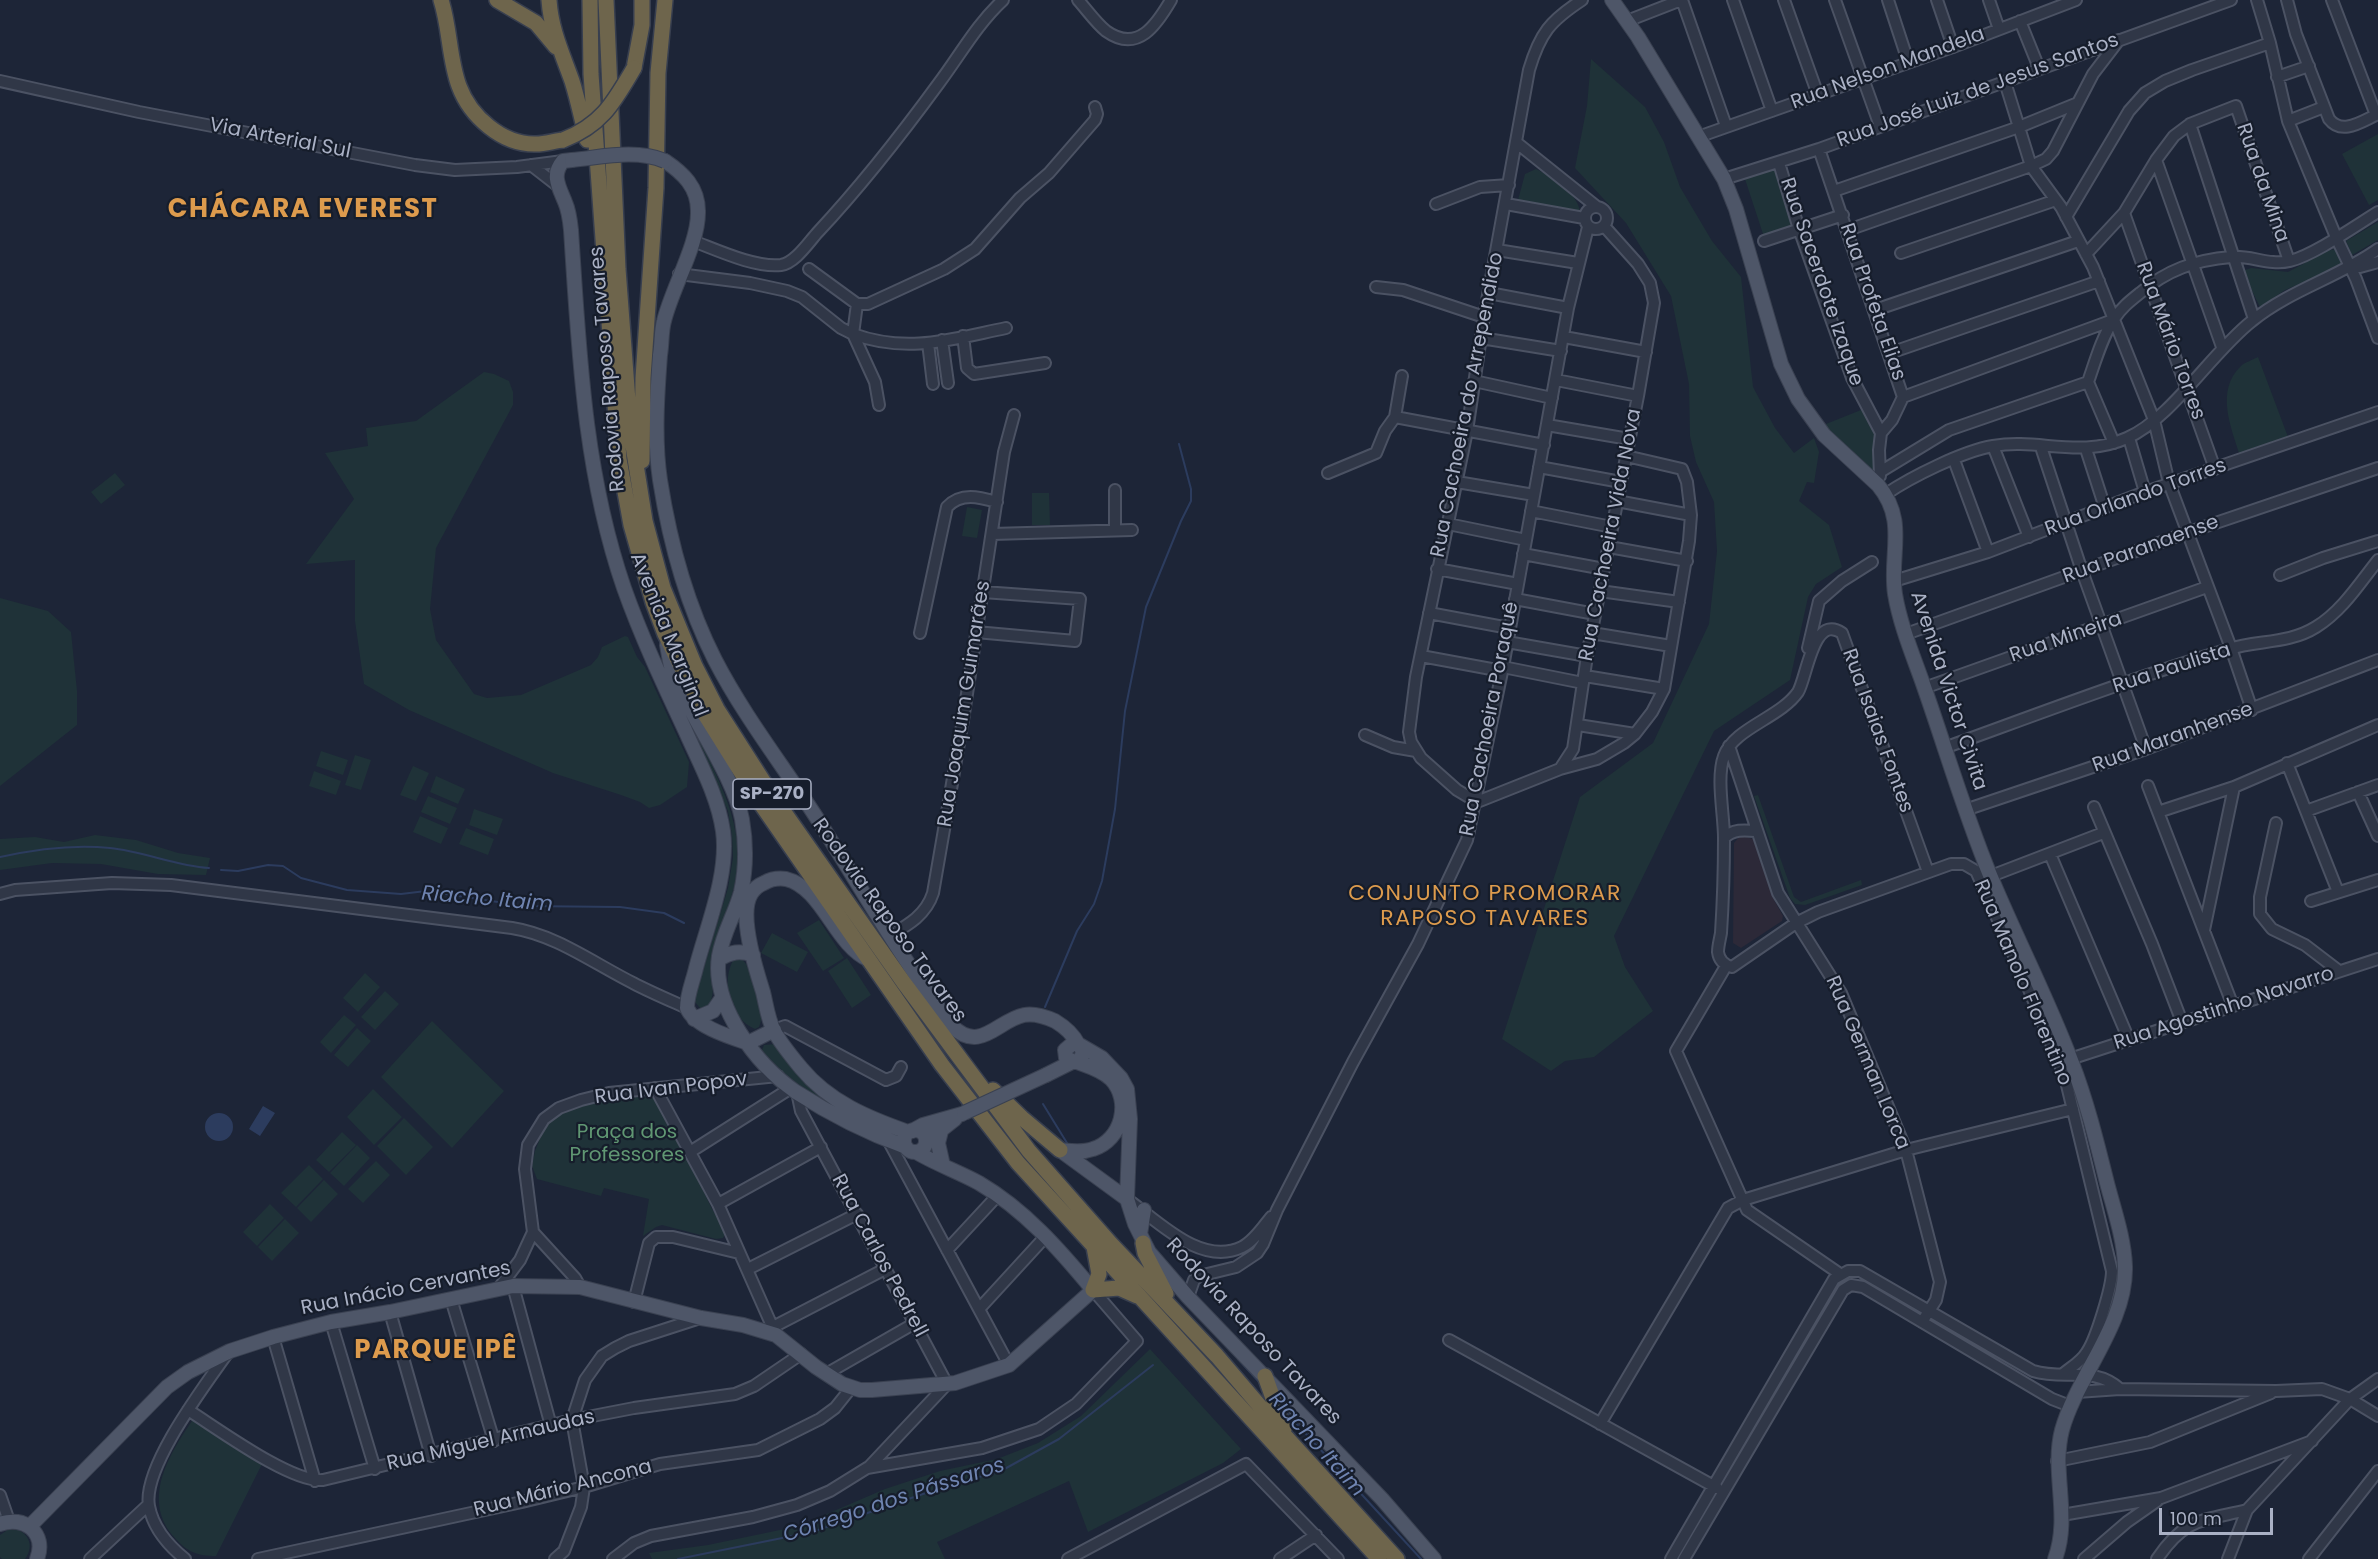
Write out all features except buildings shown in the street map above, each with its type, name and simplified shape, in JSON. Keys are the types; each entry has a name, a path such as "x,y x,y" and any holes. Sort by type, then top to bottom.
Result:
{"highway":[{"path":"441,0 459,87 474,112 490,129 510,139 534,144 563,140 582,133 614,102 634,68 641,36 642,0"},
{"path":"497,0 536,23 559,52"},
{"path":"549,0 551,21 559,52 572,81 587,139 605,273"},
{"name":"Rodovia Raposo Tavares","path":"606,0 618,269 629,416 645,521 663,588 677,626 717,709 782,810 904,983 1029,1151 1397,1559"},
{"path":"645,521 642,461 643,378 656,188 658,73 655,0"},
{"path":"658,73 665,0"},
{"name":"Rodovia Raposo Tavares","path":"589,1 591,74 619,459 632,525 652,602 665,634 718,737 761,804 942,1065 987,1124 1018,1163 1379,1559"},
{"path":"956,1050 1009,1107 1060,1150"},
{"path":"1141,1240 1168,1303"},
{"path":"1092,1243 1099,1268 1093,1290 1119,1288 1145,1300"},
{"path":"1267,1383 1287,1438"}],"main road":[{"name":"Avenida Victor Civita","path":"1612,0 1724,179 1736,210 1789,382 1807,414 1824,435 1883,491 1894,511 1897,528 1894,581 1897,604 1906,634 1965,810 2070,1059 2098,1147 2124,1248 2122,1295 2111,1324 2070,1406 2062,1431 2057,1461 2062,1515 2055,1559"},
{"name":"Rodovia Raposo Tavares","path":"567,161 644,154 665,161 682,172 692,186 697,199 699,213 693,241 679,274 664,322 659,372 658,468 671,545 684,585 696,620 734,692 890,936 949,1022 960,1032 971,1036 984,1035 1027,1014 1051,1019 1073,1053 1102,1058 1121,1078 1127,1089 1130,1110 1127,1199 1141,1240 1188,1297 1267,1383 1383,1499 1434,1559"},
{"path":"558,186 557,171 567,161"},
{"name":"Avenida Marginal","path":"558,186 569,214 571,230 580,375 588,442 613,553 646,646 703,770 717,806 723,831 723,872 707,923 691,1013 728,1036 748,1043"},
{"name":"Avenida Marginal","path":"665,634 674,676 736,801 744,831 741,891 719,959 722,998 728,1014 748,1043 794,1090 888,1140 916,1147"},
{"path":"871,961 850,947 805,889 785,879 768,881 758,886 750,894 747,917 753,955 774,1030 802,1069 817,1085 857,1113 887,1125 924,1133 916,1147"},
{"path":"719,959 736,951 744,951 753,955"},
{"path":"691,1013 713,1011 722,998"},
{"path":"748,1043 774,1030"},
{"path":"1060,1150 1086,1151 1099,1147 1111,1138 1121,1120 1122,1106 1115,1085 1105,1075 1073,1053 1047,1075 963,1114 914,1129 904,1139 998,1195 1024,1215 1046,1236 1093,1290"},
{"path":"916,1147 963,1114"},
{"path":"941,1131 938,1143 943,1164"},
{"path":"1060,1150 1127,1199"},
{"path":"1141,1240 1144,1210"},
{"name":"Rua Inácio Cervantes","path":"30,1526 167,1387 188,1372 230,1351 331,1322 513,1286 580,1287 701,1318 774,1331 826,1374 851,1388 872,1390 947,1384 1009,1365 1093,1290"},
{"path":"4,1522 16,1520 30,1526 40,1542 37,1559"}],"street":[{"path":"693,241 756,262 770,265 790,262 848,200 892,146 964,50 977,28 1003,0"},
{"path":"1078,0 1106,31 1120,37 1137,38 1151,30 1171,0"},
{"name":"Rua Cachoeira do Arrependido","path":"1416,751 1409,732 1421,656 1467,431 1484,317 1529,70 1537,44 1549,26 1582,0"},
{"path":"1627,21 1681,0 1726,126"},
{"path":"1733,0 1772,111"},
{"path":"1784,0 1818,95"},
{"path":"1835,0 1880,126"},
{"path":"1888,0 1908,61"},
{"path":"1937,0 1953,46"},
{"path":"1989,0 1999,29"},
{"name":"Rua Nelson Mandela","path":"1698,136 1818,95 2076,0"},
{"name":"Rua José Luiz de Jesus Santos","path":"1724,179 1779,163 2231,0"},
{"path":"2257,0 2270,43 2288,121 2378,338"},
{"path":"2287,0 2296,34 2324,107 2334,126 2343,128 2377,114 2332,0"},
{"path":"2020,21 2039,68"},
{"path":"1848,230 2046,159 2053,152 2093,74 2121,38"},
{"path":"2066,217 2128,111 2145,93 2165,81 2220,59 2270,43"},
{"path":"2277,77 2309,66"},
{"name":"Via Arterial Sul","path":"0,81 140,112 415,165 455,170 567,161"},
{"path":"2005,82 2031,166 2056,200 2086,254 2154,420 2169,483 2252,710"},
{"path":"1834,191 2019,127 2078,103"},
{"name":"Rua da Mina","path":"2190,124 2236,106 2289,261"},
{"path":"809,269 857,304 868,304 963,258 975,249 1020,198 1049,173 1095,120 1097,114 1095,107"},
{"path":"2288,121 2324,107"},
{"path":"2086,254 2124,213 2156,160 2174,136 2190,124 2254,319"},
{"path":"1517,143 1606,213 1607,219 1604,226 1596,230 1586,219 1579,193"},
{"name":"Rua Profeta Elias","path":"1818,149 1843,215 1904,397 1892,420 1881,433"},
{"path":"2156,160 2223,347"},
{"name":"Rua Sacerdote Izaque","path":"1779,163 1799,229 1852,378 1881,433"},
{"path":"531,165 558,186"},
{"path":"1436,204 1480,187 1509,185"},
{"path":"1901,253 2056,200"},
{"path":"1506,204 1586,219"},
{"path":"1586,219 1591,208 1597,207"},
{"path":"2114,443 2088,382 2113,320 2124,306 2151,284 2173,270 2192,262 2234,256 2267,262 2289,261 2378,212"},
{"name":"Rua Mário Torres","path":"2124,213 2215,469"},
{"path":"1764,241 1843,215"},
{"name":"Rua Cachoeira Poraquê","path":"1188,1297 1194,1280 1199,1276 1236,1267 1257,1253 1353,1062 1418,944 1461,858 1477,802 1586,219"},
{"name":"Rua Cachoeira Vida Nova","path":"1560,769 1573,749 1578,725 1587,656 1654,303 1650,283 1638,264 1604,226"},
{"path":"1875,310 2078,241"},
{"path":"1881,433 1879,450 1883,491 1954,460 1993,446 2086,449 2129,438 2154,420 2223,347 2254,319 2301,290 2350,266 2378,249"},
{"path":"1497,250 1578,263"},
{"path":"2350,266 2360,267 2378,262"},
{"path":"679,274 750,283 787,291 802,297 841,328 873,341 905,345 928,343 1006,328"},
{"path":"1890,353 2099,281"},
{"path":"1376,287 1403,290 1484,317"},
{"path":"1489,293 1568,308"},
{"path":"857,304 853,334 874,382 879,405"},
{"path":"1904,397 2113,320"},
{"path":"963,336 967,368 974,374 1045,363"},
{"path":"1564,337 1646,352"},
{"path":"1481,338 1561,351"},
{"path":"942,340 948,383"},
{"path":"928,343 933,384"},
{"path":"1328,473 1377,452 1385,431 1395,417 1402,376"},
{"path":"1556,380 1638,396"},
{"path":"1474,381 1552,398"},
{"path":"1880,472 1949,430 2088,382"},
{"name":"Rua Orlando Torres","path":"1894,581 1989,552 2169,483 2378,412"},
{"name":"Rua Joaquim Guimarães","path":"890,936 923,913 930,904 933,893 998,502 1004,452 1011,419 1014,416"},
{"path":"1395,417 1544,445"},
{"path":"1547,425 1629,439"},
{"path":"2129,438 2145,492"},
{"path":"1993,446 2029,537"},
{"path":"2041,447 2082,571 2146,749"},
{"path":"2086,449 2105,508"},
{"path":"1365,735 1393,747 1416,751 1457,790 1477,802 1560,769 1597,759 1611,752 1635,734 1652,712 1664,689 1687,561 1691,515 1682,469 1626,456"},
{"path":"1954,460 1989,552"},
{"path":"1539,467 1621,482"},
{"name":"Rua Paranaense","path":"1906,634 2186,533 2378,468"},
{"path":"1457,482 1534,495"},
{"path":"1115,490 1115,530"},
{"path":"920,633 947,507 952,501 970,497 998,502"},
{"path":"1617,501 1691,515"},
{"path":"1531,511 1612,527"},
{"path":"1448,524 1526,540"},
{"path":"992,534 1132,530"},
{"path":"2280,575 2323,558 2378,541"},
{"path":"1609,547 1687,561"},
{"path":"1523,554 1604,569"},
{"name":"Rua Paulista","path":"1944,748 2122,684 2231,648 2293,637 2314,629 2341,608 2378,560"},
{"path":"1806,669 1819,601 1842,581 1872,562"},
{"path":"1437,569 1518,584"},
{"name":"Rua Mineira","path":"1924,688 2207,587"},
{"path":"1600,591 1679,602"},
{"path":"976,632 1075,641 1080,599 983,592"},
{"path":"1515,599 1596,614"},
{"path":"1429,613 1509,628"},
{"name":"Rua Isaias Fontes","path":"1729,746 1791,702 1802,685 1818,636 1825,630 1837,630 1842,633 1928,872"},
{"path":"1592,633 1671,646"},
{"path":"1507,642 1587,656"},
{"path":"1421,656 1584,680 1664,689"},
{"name":"Rua Maranhense","path":"1965,810 2146,749 2378,660"},
{"path":"1578,725 1635,734"},
{"path":"2158,812 2234,787 2378,725"},
{"path":"1729,746 1722,764 1724,837 1718,952 1721,961 1726,966 1676,1051 1747,1210 1840,1274"},
{"name":"Rua German Lorca","path":"1729,746 1778,893 1841,993 1906,1150 1939,1278 1938,1295 1922,1322"},
{"path":"2287,764 2338,892"},
{"path":"2307,811 2378,784"},
{"path":"2148,786 2233,1006"},
{"path":"2204,931 2234,787"},
{"path":"2358,792 2378,836"},
{"path":"2094,807 2182,1022"},
{"path":"2276,823 2260,897 2260,914 2272,929 2305,945 2339,971"},
{"path":"1724,837 1733,831 1756,831"},
{"path":"1991,876 2103,833"},
{"path":"2050,854 2129,1040"},
{"name":"Rua Manolo Florentino","path":"1726,966 1732,967 1796,923 1818,912 1928,872 1958,862 1968,866 1978,875 2065,1077 2112,1279 2090,1348 2080,1361 2059,1375"},
{"path":"2311,901 2378,880"},
{"path":"0,894 15,890 112,883 149,885 239,899 283,901 530,931 551,939 691,1013"},
{"name":"Rua Agostinho Navarro","path":"2070,1059 2378,959"},
{"path":"774,1030 785,1026 886,1080 896,1076 901,1067"},
{"name":"Rua Ivan Popov","path":"533,1232 525,1169 528,1145 544,1119 559,1108 609,1093 778,1076"},
{"path":"655,1088 718,1204 774,1331 885,1269"},
{"path":"690,1152 794,1090"},
{"name":"Rua Carlos Pedrell","path":"794,1090 801,1111 947,1384"},
{"path":"810,1128 812,1115 819,1105"},
{"path":"1600,1424 1728,1208 1743,1200 1906,1150 2073,1109"},
{"path":"888,1140 1009,1365"},
{"path":"718,1204 821,1147"},
{"path":"900,1163 916,1147"},
{"path":"947,1250 998,1195"},
{"name":"Rua Cachoeira Poraquê","path":"1127,1199 1194,1247 1217,1253 1230,1252 1243,1246 1254,1238 1277,1210"},
{"path":"748,1269 857,1214"},
{"path":"499,1288 520,1260 533,1232 575,1278 580,1287"},
{"path":"979,1309 1046,1236"},
{"path":"634,1302 649,1243 656,1237 673,1237 739,1253"},
{"path":"1684,1559 1746,1429 1834,1279 1848,1270 1860,1271 2026,1368 2041,1374 2078,1377 2088,1373 2109,1381 2120,1389"},
{"path":"1671,1559 1757,1434 1845,1288 1851,1285 1859,1285 2070,1406"},
{"path":"513,1286 551,1426"},
{"path":"867,1468 982,1448 1039,1429 1076,1404 1137,1341 1093,1290"},
{"path":"451,1299 494,1441"},
{"path":"390,1312 431,1456"},
{"path":"547,1559 561,1557 578,1517 584,1487 573,1420 585,1380 602,1356 629,1341 701,1318"},
{"path":"331,1322 375,1468"},
{"path":"826,1374 915,1323"},
{"path":"273,1337 315,1481"},
{"path":"1449,1341 1718,1489"},
{"path":"185,1559 161,1535 148,1505 150,1490 158,1464 188,1410 230,1351"},
{"name":"Rua Miguel Arnaudas","path":"315,1481 431,1456 573,1420 634,1408 735,1394 754,1386 801,1354"},
{"path":"2049,1396 2048,1385 2059,1375"},
{"path":"2228,1559 2247,1510 2350,1399 2378,1378"},
{"path":"613,1559 634,1543 651,1536 753,1517 797,1505 830,1491 867,1468 947,1384"},
{"name":"Rua Mário Ancona","path":"258,1559 584,1487 660,1464 747,1452 767,1446 829,1413 851,1388"},
{"path":"2077,1392 2120,1389 2276,1391 2322,1389 2350,1399 2378,1416"},
{"path":"2057,1461 2150,1442 2276,1391"},
{"path":"188,1410 276,1464 315,1481"},
{"path":"1746,1429 1757,1434"},
{"path":"2062,1515 2161,1498 2312,1441"},
{"path":"1068,1559 1245,1464 1338,1559"},
{"path":"2309,1559 2378,1471"},
{"path":"0,1495 4,1522"},
{"path":"2084,1559 2127,1522 2161,1498"},
{"path":"97,1557 148,1505"},
{"path":"2117,1506 2127,1522"},
{"path":"2157,1559 2173,1537 2189,1525 2247,1510"},
{"path":"1280,1559 1316,1535"}],"shaded area":[{"path":"1743,836 1753,839 1773,898 1783,916 1782,921 1741,948 1733,943 1734,843"}],"green space":[{"path":"1591,59 1645,107 1664,142 1680,187 1712,241 1741,277 1753,387 1775,428 1794,453 1814,438 1819,452 1814,483 1807,482 1799,501 1829,525 1842,567 1816,584 1808,597 1790,680 1714,731 1614,936 1625,967 1653,1011 1594,1057 1565,1061 1551,1071 1502,1039 1580,797 1653,743 1709,624 1717,551 1714,502 1696,462 1690,436 1689,384 1671,296 1626,223 1575,168 1587,106"},
{"path":"2378,134 2378,200 2369,205 2342,154"},
{"path":"1776,168 1795,226 1764,237 1745,179"},
{"path":"1536,169 1551,177 1570,193 1581,215 1518,200 1525,174"},
{"path":"2378,222 2378,240 2352,255 2346,241"},
{"path":"2336,249 2343,262 2321,275 2285,290 2260,307 2242,271 2251,268 2288,272 2303,264 2316,253"},
{"path":"2258,357 2288,437 2240,456 2227,410 2229,387 2233,376 2241,366"},
{"path":"484,372 509,381 513,392 513,405 436,548 430,609 436,640 474,694 487,698 521,695 591,665 598,657 602,647 625,636 628,637 637,657 645,667 689,762 687,787 660,805 649,808 621,795 553,773 409,710 364,684 355,621 355,560 306,564 354,499 325,453 368,446 366,428 416,421"},
{"path":"1861,410 1865,411 1877,433 1876,469 1873,473 1827,431 1826,424"},
{"path":"115,473 125,485 101,504 91,492"},
{"path":"1032,493 1049,493 1050,525 1032,525"},
{"path":"967,507 982,510 977,538 962,536"},
{"path":"0,598 48,611 71,632 77,691 77,725 0,786"},
{"path":"693,726 728,804 734,824 738,865 729,905 712,958 711,1001 708,1007 700,1008 694,1001 728,888 733,858 728,811 690,727"},
{"path":"321,751 348,760 343,775 316,766"},
{"path":"355,755 371,760 361,790 345,785"},
{"path":"413,766 429,773 416,801 400,795"},
{"path":"314,771 341,781 336,795 309,786"},
{"path":"436,776 465,789 458,804 430,792"},
{"path":"1758,795 1794,897 1801,902 1861,880 1862,885 1805,905 1795,904 1790,898 1754,796"},
{"path":"428,796 457,808 450,824 421,812"},
{"path":"474,809 503,819 497,835 469,825"},
{"path":"420,816 448,828 441,844 413,832"},
{"path":"466,828 494,839 488,855 459,844"},
{"path":"95,835 136,840 178,853 210,858 206,875 158,874 101,864 52,863 0,870 0,839 35,837 64,842"},
{"path":"819,920 844,958 823,971 797,933"},
{"path":"772,933 808,952 797,972 761,953"},
{"path":"847,958 871,995 852,1008 828,971"},
{"path":"734,959 742,959 746,964 761,1003 761,1020 759,1027 755,1029 739,1017 730,998 728,978"},
{"path":"365,973 380,987 358,1012 343,998"},
{"path":"385,991 399,1004 375,1030 361,1017"},
{"path":"344,1015 356,1025 331,1053 320,1042"},
{"path":"432,1021 504,1091 452,1148 381,1077"},
{"path":"357,1028 371,1041 348,1067 334,1055"},
{"path":"776,1044 843,1111 856,1118 818,1098 782,1071 762,1050 764,1045"},
{"path":"373,1089 402,1117 374,1145 347,1117"},
{"name":"Praça dos Professores","path":"614,1096 659,1098 712,1209 726,1232 723,1238 716,1239 662,1225 643,1236 649,1199 604,1188 601,1196 537,1179 532,1166 545,1126 575,1103"},
{"path":"404,1118 433,1147 406,1175 377,1146"},
{"path":"342,1132 356,1145 329,1172 316,1160"},
{"path":"357,1145 370,1158 344,1186 330,1173"},
{"path":"376,1161 390,1175 363,1203 348,1189"},
{"path":"309,1165 323,1179 296,1207 281,1193"},
{"path":"324,1180 338,1194 311,1222 297,1208"},
{"path":"270,1204 284,1218 257,1246 243,1232"},
{"path":"285,1219 299,1233 272,1261 258,1247"},
{"path":"1150,1349 1241,1449 1223,1463 1088,1532 1069,1481 937,1542 945,1559 652,1559 649,1553 708,1545 799,1526 885,1489 940,1471 997,1459 1038,1443 1081,1416"},
{"path":"192,1421 200,1421 264,1460 216,1556 198,1554 184,1547 165,1524 160,1509 159,1494 167,1464"},
{"path":"9,1529 21,1531 28,1538 30,1548 25,1559 2,1559 0,1557 0,1535"}],"water":[{"path":"263,1106 275,1113 260,1136 249,1129"},
{"path":"219,1113 229,1117 233,1127 229,1137 219,1141 209,1137 205,1127 209,1117"}],"waterway":[{"path":"1045,1007 1077,931 1094,904 1102,881 1115,809 1125,711 1146,607 1191,501 1191,489 1179,444"},
{"name":"Riacho Itaim","path":"0,857 55,848 96,847 135,852 209,868"},
{"name":"Riacho Itaim","path":"221,870 238,871 268,865 283,866 301,878 347,890 401,894 426,891 524,906 620,907 664,913 684,923"},
{"path":"1043,1104 1067,1143"},
{"name":"Riacho Itaim","path":"1238,1359 1260,1383"},
{"name":"Córrego dos Pássaros","path":"678,1559 812,1532 958,1482 999,1472 1059,1439 1153,1365"},
{"name":"Riacho Itaim","path":"1284,1410 1421,1559"}],"district":[{"name":"CHÁCARA EVEREST","path":"303,210"},
{"name":"CONJUNTO PROMORAR RAPOSO TAVARES","path":"1485,906"},
{"name":"PARQUE IPÊ","path":"436,1351"}]}
